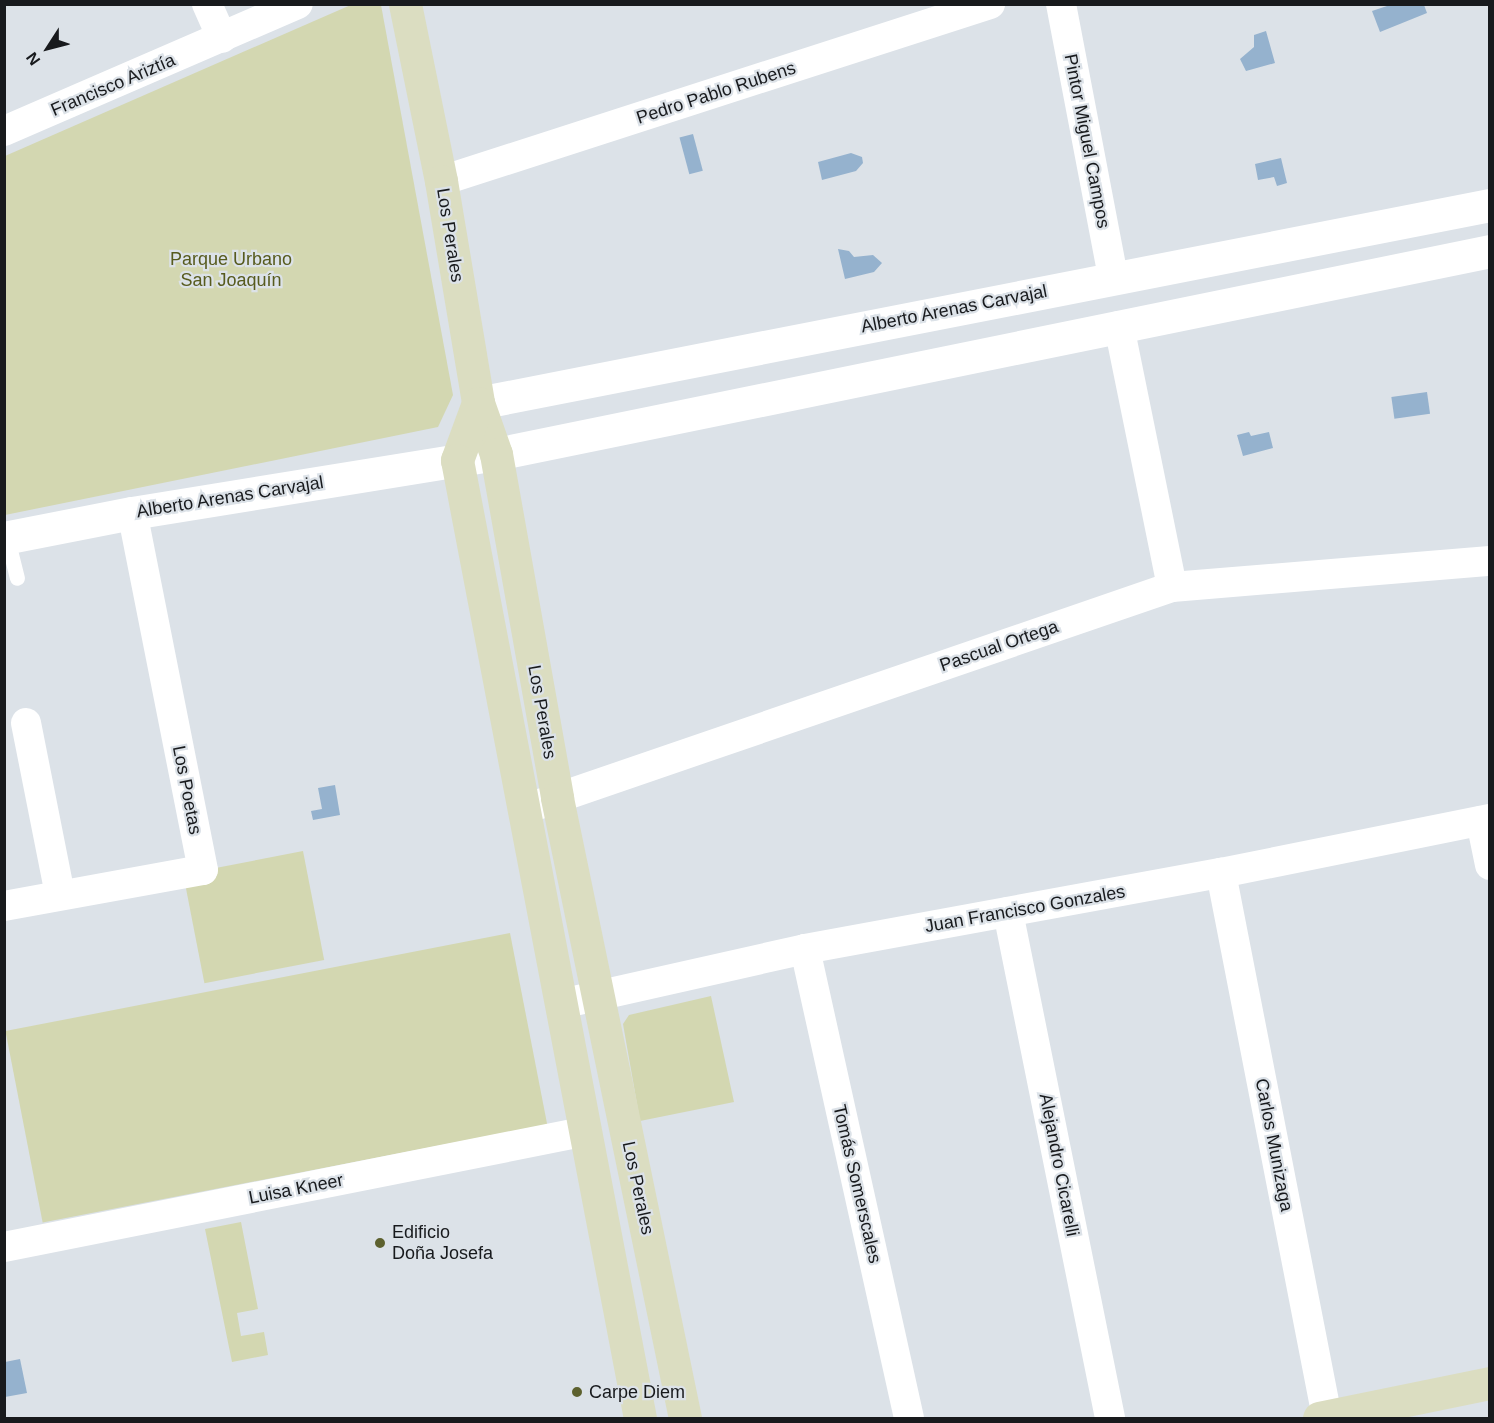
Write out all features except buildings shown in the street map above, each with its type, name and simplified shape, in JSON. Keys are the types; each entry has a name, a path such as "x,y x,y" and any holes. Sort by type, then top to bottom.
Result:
{"main road":[{"name":"Los Perales","path":"405,4 441,181 478,403 496,454 557,798 685,1419"},
{"path":"457,460 478,403"},
{"name":"Los Perales","path":"457,460 587,1131 640,1419"},
{"path":"1323,1418 1490,1383"}],"street":[{"path":"207,4 222,38"},
{"name":"Francisco Ariztía","path":"4,131 298,4"},
{"name":"Pedro Pablo Rubens","path":"441,181 990,4"},
{"name":"Pintor Miguel Campos","path":"1061,4 1113,277"},
{"name":"Alberto Arenas Carvajal","path":"478,403 1490,205"},
{"name":"Alberto Arenas Carvajal","path":"6,538 132,513 496,454 1490,251"},
{"path":"1119,326 1172,587"},
{"name":"Los Poetas","path":"4,906 203,870 132,513"},
{"name":"Pascual Ortega","path":"525,808 1172,587 1490,561"},
{"path":"26,723 60,895"},
{"path":"1485,820 1490,865"},
{"name":"Juan Francisco Gonzales","path":"561,1004 805,949 1221,873 1485,820"},
{"name":"Carlos Munizaga","path":"1221,873 1323,1418"},
{"name":"Alejandro Cicarelli","path":"1008,912 1110,1419"},
{"name":"Tomás Somerscales","path":"805,949 909,1419"},
{"name":"Luisa Kneer","path":"4,1246 587,1131"}],"lane":[{"path":"6,538 17,578"}],"green space":[{"name":"Parque Urbano San Joaquín","path":"353,4 381,5 453,395 438,427 5,515 5,156"},
{"path":"303,851 324,960 204,983 183,874"},
{"path":"510,933 547,1124 43,1222 5,1031"},
{"path":"711,996 734,1102 640,1121 623,1024 629,1015"},
{"path":"241,1222 258,1309 237,1313 241,1336 264,1332 268,1355 232,1362 205,1229"}],"water":[{"path":"1390,5 1424,5 1427,13 1380,32 1372,11"},
{"path":"1266,31 1275,63 1246,71 1240,59 1254,47 1254,35"},
{"path":"693,134 703,171 689,174 679,138"},
{"path":"851,153 862,157 863,163 856,171 822,180 818,162"},
{"path":"1281,158 1287,183 1277,186 1274,177 1258,180 1255,164"},
{"path":"838,249 849,251 854,257 873,255 882,263 874,272 845,279"},
{"path":"1427,392 1430,414 1394,419 1391,397"},
{"path":"1249,432 1251,436 1269,432 1273,448 1243,456 1237,435"},
{"path":"335,785 340,815 313,820 311,811 322,809 318,788"},
{"path":"20,1359 27,1393 5,1397 5,1362"}],"place":[{"name":"Edificio Doña Josefa","path":"380,1243"},
{"name":"Carpe Diem","path":"577,1392"}]}
